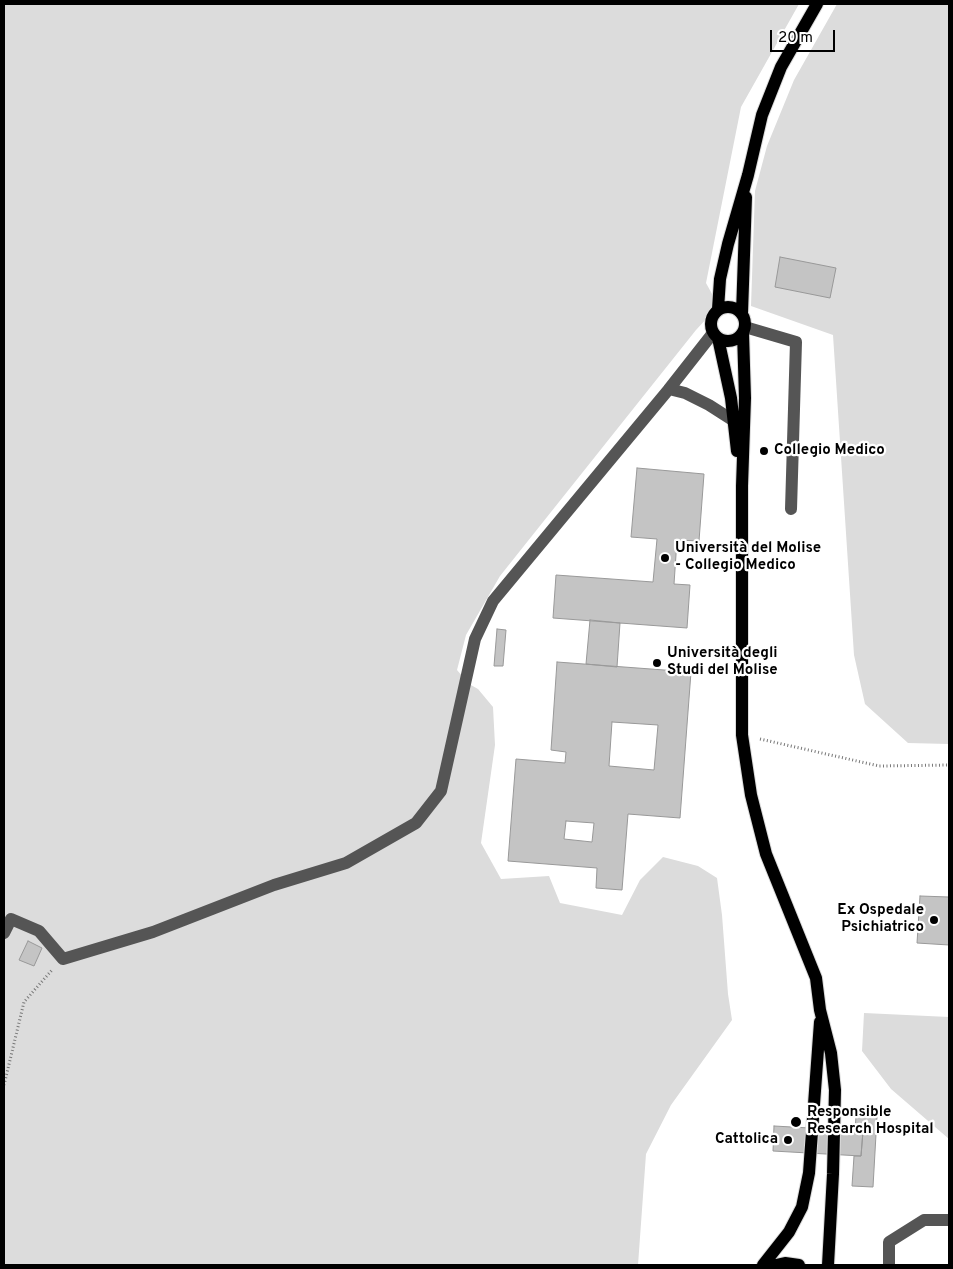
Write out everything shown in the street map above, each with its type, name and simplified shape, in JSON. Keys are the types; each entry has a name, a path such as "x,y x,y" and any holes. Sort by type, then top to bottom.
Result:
{"main road":[{"path":"718,309 722,270 762,115 781,67 817,4"},
{"path":"742,313 748,175"},
{"path":"742,486 730,398 710,320 713,314 724,306 737,308 745,320 742,486 742,735 751,795 766,854 816,978 820,1010 831,1053 835,1090 828,1265"},
{"path":"715,336 724,341 731,341 737,338 744,330"},
{"path":"764,1265 789,1232 802,1207 809,1173 820,1010"},
{"path":"776,1265 785,1263 799,1265"}],"street":[{"path":"744,330 796,342 791,509"},
{"path":"4,933 7,918 40,931 63,958 153,932 274,885 346,863 416,823 441,791 475,639 493,601 715,336"},
{"path":"670,389 685,393 734,421"},
{"path":"889,1265 889,1242 924,1220 949,1220"}],"path":[{"path":"742,735 879,766 949,765"},
{"path":"4,1084 24,1002 63,958"}],"shaded area":[{"path":"4,4 799,4 741,107 706,283 717,303 708,317 500,576 466,635 457,670 469,684 478,689 493,707 495,745 481,843 501,879 549,876 560,903 622,915 640,880 663,857 698,866 717,878 732,1020 671,1105 646,1154 638,1265 4,1265"},
{"path":"837,4 949,4 949,744 908,743 865,704 854,655 833,335 751,306 755,191 767,146 794,80"},
{"path":"864,1013 949,1017 949,1139 891,1089 862,1051"}],"building":[{"path":"780,257 836,268 830,298 775,287"},
{"name":"Università del Molise - Collegio Medico","path":"637,468 704,474 699,541 677,540 674,584 690,585 687,628 553,618 556,575 653,582 657,539 631,537"},
{"path":"590,620 620,623 617,667 586,664"},
{"path":"497,629 506,630 503,666 494,666"},
{"path":"557,662 691,672 680,818 628,814 622,890 596,888 597,868 508,861 516,759 565,763 566,752 551,750","holes":["612,722 658,725 654,770 609,766","566,821 594,823 592,842 564,839"]},
{"name":"Ex Ospedale Psichiatrico","path":"920,896 949,897 949,945 917,943"},
{"path":"28,941 42,948 34,966 19,960"},
{"path":"856,1116 877,1117 873,1187 852,1186 854,1156 861,1156 863,1131 855,1131"},
{"path":"774,1126 863,1131 861,1156 773,1151"}],"place":[{"name":"Collegio Medico","path":"764,451"},
{"name":"Università del Molise - Collegio Medico","path":"665,558"},
{"name":"Università degli Studi del Molise","path":"657,663"},
{"name":"Ex Ospedale Psichiatrico","path":"934,920"},
{"name":"Responsible Research Hospital","path":"796,1122"},
{"name":"Cattolica","path":"788,1140"}]}
